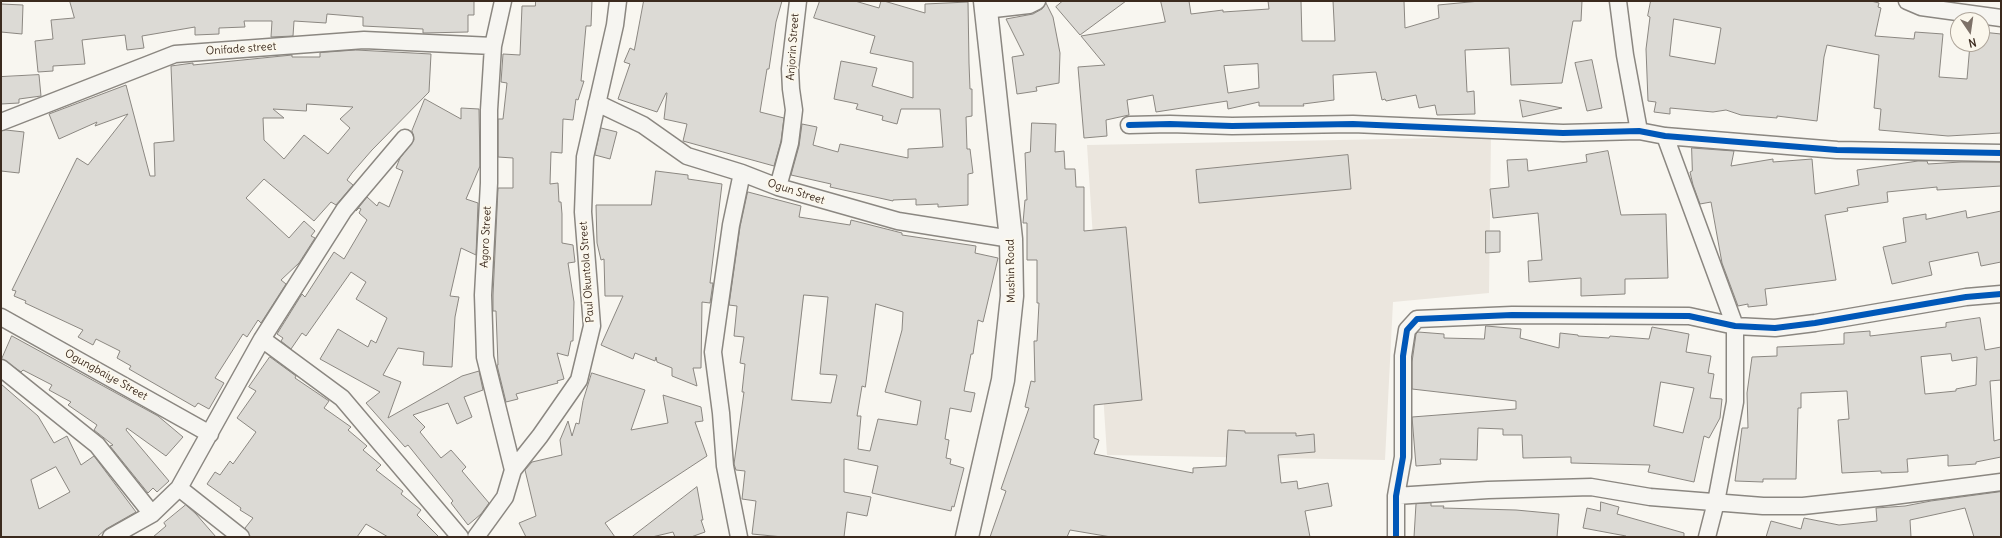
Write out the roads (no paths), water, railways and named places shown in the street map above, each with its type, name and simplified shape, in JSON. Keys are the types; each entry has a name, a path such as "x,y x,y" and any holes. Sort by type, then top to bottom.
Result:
{"main road":[{"name":"Mushin Road","path":"967,537 1003,380 1012,296 1011,239 997,103 984,6"}],"street":[{"name":"Agoro Street","path":"503,1 494,46 489,110 489,183 483,295 485,357 513,470"},
{"name":"Paul Okuntola Street","path":"476,537 505,497 513,470 540,436 579,380 592,326 583,212 585,157 615,25 618,1"},
{"name":"Anjorin Street","path":"778,187 790,143 794,110 790,89 790,69 798,1"},
{"path":"984,6 1030,5 1037,1"},
{"path":"1618,1 1625,55 1639,131"},
{"path":"1906,1 1921,7 2001,18"},
{"name":"Onifade street","path":"1,122 175,54 364,40 494,46"},
{"name":"Ogun Street","path":"597,103 643,125 687,156 742,173 778,187 898,221 1011,239"},
{"path":"1129,125 1170,124 1232,126 1353,124 1563,133 1639,131 1665,136 1836,150 2001,153"},
{"path":"1665,136 1735,326 1735,402 1716,502 1707,537"},
{"path":"111,537 152,514 179,488 262,339 344,210 405,138"},
{"path":"739,537 725,466 712,352 731,225 742,173"},
{"path":"1396,537 1396,496 1403,457 1403,356 1407,330 1417,319 1512,315 1689,316 1735,326 1775,328 1815,323 1966,297 2001,294"},
{"name":"Ogungbaiye Street","path":"3,321 210,434"},
{"path":"262,339 342,398 460,537"},
{"path":"1,368 96,445 152,514"},
{"path":"1396,496 1488,490 1591,487 1650,497 1763,506 1803,506 2001,482"},
{"path":"179,488 241,537"}]}
